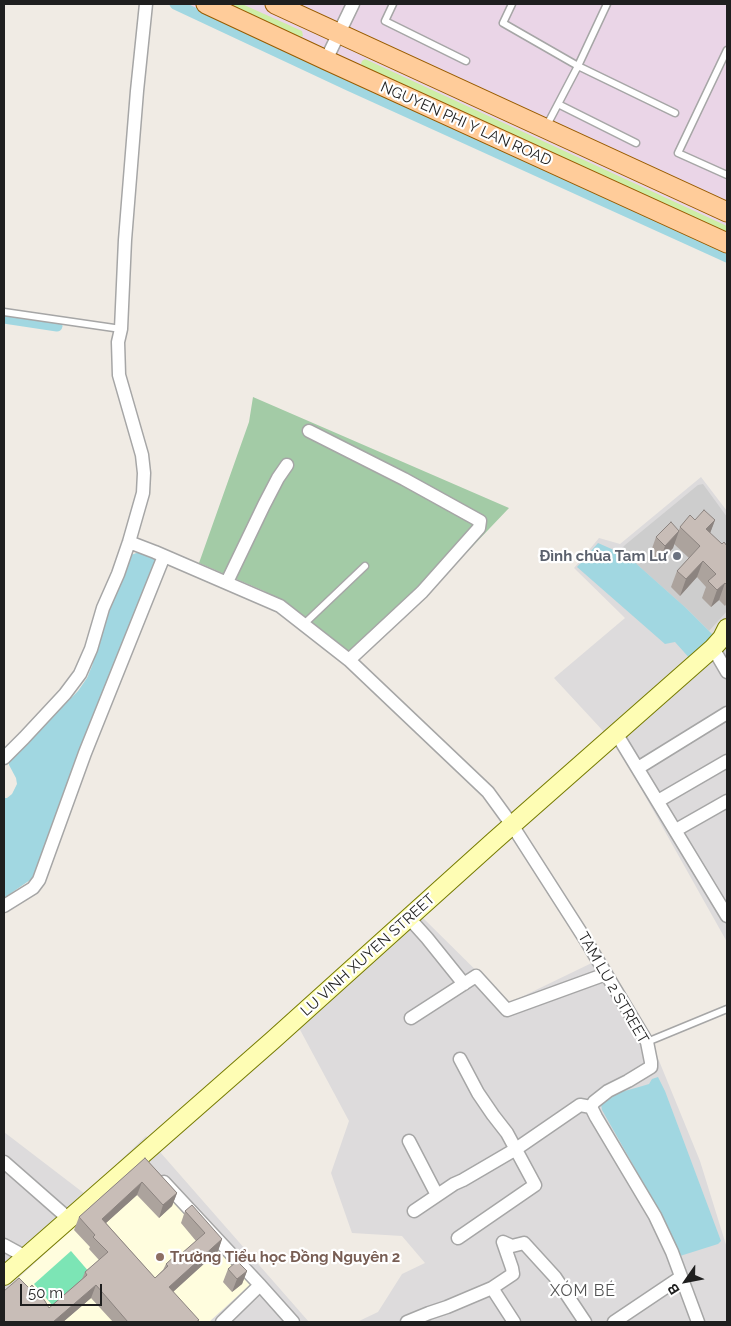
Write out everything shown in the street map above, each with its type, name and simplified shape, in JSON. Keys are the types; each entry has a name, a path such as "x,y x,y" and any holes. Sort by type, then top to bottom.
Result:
{"main road":[{"name":"NGUYEN PHI Y LAN ROAD","path":"206,4 727,243"},
{"name":"NGUYEN PHI Y LAN ROAD","path":"275,4 727,212"}],"street":[{"path":"4,758 65,694 80,674 91,649 103,608 118,574 143,493 142,455 119,376 118,342 124,240 146,4"},
{"path":"326,60 353,4"},
{"path":"309,431 404,479 480,521 479,528 422,592 349,660"},
{"path":"227,582 264,505 287,465"},
{"name":"TAM LU 2 STREET","path":"129,542 280,606 349,660 488,792 512,825 585,939 647,1042 651,1067 608,1091 594,1102 591,1107"},
{"path":"4,906 34,888 38,880 160,554"},
{"path":"722,640 727,672"},
{"name":"LU VINH XUYEN STREET","path":"4,1276 69,1219 146,1164 273,1040 512,825 722,640"},
{"path":"638,768 727,713"},
{"path":"616,733 727,916"},
{"path":"658,800 727,761"},
{"path":"676,830 727,801"},
{"path":"408,918 427,938 464,984"},
{"path":"411,1018 476,976 507,1010 606,974"},
{"path":"458,1238 535,1184 507,1133 478,1093 460,1058"},
{"path":"414,1211 454,1184 516,1149 580,1105 591,1107 655,1216 698,1322"},
{"path":"409,1141 437,1195"},
{"path":"4,1162 69,1219"},
{"path":"146,1164 293,1322"},
{"path":"407,1322 492,1288 513,1274 503,1242 512,1246 524,1243 555,1277 585,1322"},
{"path":"4,1244 26,1257"},
{"path":"614,1322 681,1277"},
{"path":"222,1322 260,1285"},
{"path":"492,1288 514,1322"}],"lane":[{"path":"393,4 385,21 466,61"},
{"path":"512,4 503,22 578,66 675,113"},
{"path":"545,128 578,66 607,4"},
{"path":"727,50 678,153 727,175"},
{"path":"558,104 636,143"},
{"path":"4,312 120,329"},
{"path":"304,624 365,566"},
{"path":"647,1042 727,1008"}],"shaded area":[{"path":"168,4 727,4 727,253"},
{"path":"701,477 727,511 727,942 617,746 554,678 625,618 574,568 599,538 620,544"},
{"name":"Đình chùa Tam Lư","path":"703,484 727,517 727,611 709,631 631,559 618,552 698,485"},
{"path":"420,915 509,1003 602,958 655,1051 700,1161 727,1248 727,1322 357,1322 378,1312 402,1274 425,1263 402,1236 352,1233 331,1173 349,1121 298,1026"},
{"path":"4,1132 85,1194 146,1136 309,1322 4,1322"},
{"name":"Trường Tiểu học Đồng Nguyên 2","path":"141,1166 253,1282 209,1322 4,1322 4,1291"}],"green space":[{"path":"223,4 242,4 302,31 303,36 298,38"},
{"path":"365,59 727,226 727,235 364,67 361,64"},
{"path":"253,397 509,508 431,590 358,661 290,607 264,591 199,563 249,422"},
{"path":"71,1251 90,1273 53,1306 34,1284"}],"water":[{"path":"598,543 631,559 686,608 719,641 692,661 675,642 665,644 577,567"},
{"path":"139,552 158,559 33,878 4,898 4,798 12,794 17,784 9,761 78,691 87,678 108,609 131,555"},
{"path":"658,1077 665,1091 721,1241 718,1244 680,1256 658,1209 602,1110 601,1104 610,1095 649,1084 652,1079"}],"building":[{"path":"704,510 715,520 706,529 722,544 724,542 727,546 727,585 725,583 717,590 708,581 716,574 703,561 686,579 677,571 700,546 680,527 690,515 695,520"},
{"path":"671,522 679,531 665,546 656,537"},
{"path":"145,1158 177,1193 163,1205 142,1182 102,1219 155,1278 179,1252 181,1254 205,1233 185,1211 192,1205 222,1239 169,1287 199,1320 196,1322 128,1322 96,1285 53,1322 5,1322 4,1291 19,1278 29,1288 32,1285 49,1308 87,1275 85,1272 108,1252 93,1237 95,1235 79,1217"},
{"path":"237,1261 247,1271 237,1279 228,1269"}],"waterway":[{"path":"175,4 348,85 727,257"},
{"path":"4,318 57,326"}],"place":[{"name":"Đình chùa Tam Lư","path":"677,556"},
{"name":"Trường Tiểu học Đồng Nguyên 2","path":"160,1257"}],"district":[{"name":"XÓM BÉ","path":"583,1291"}]}
